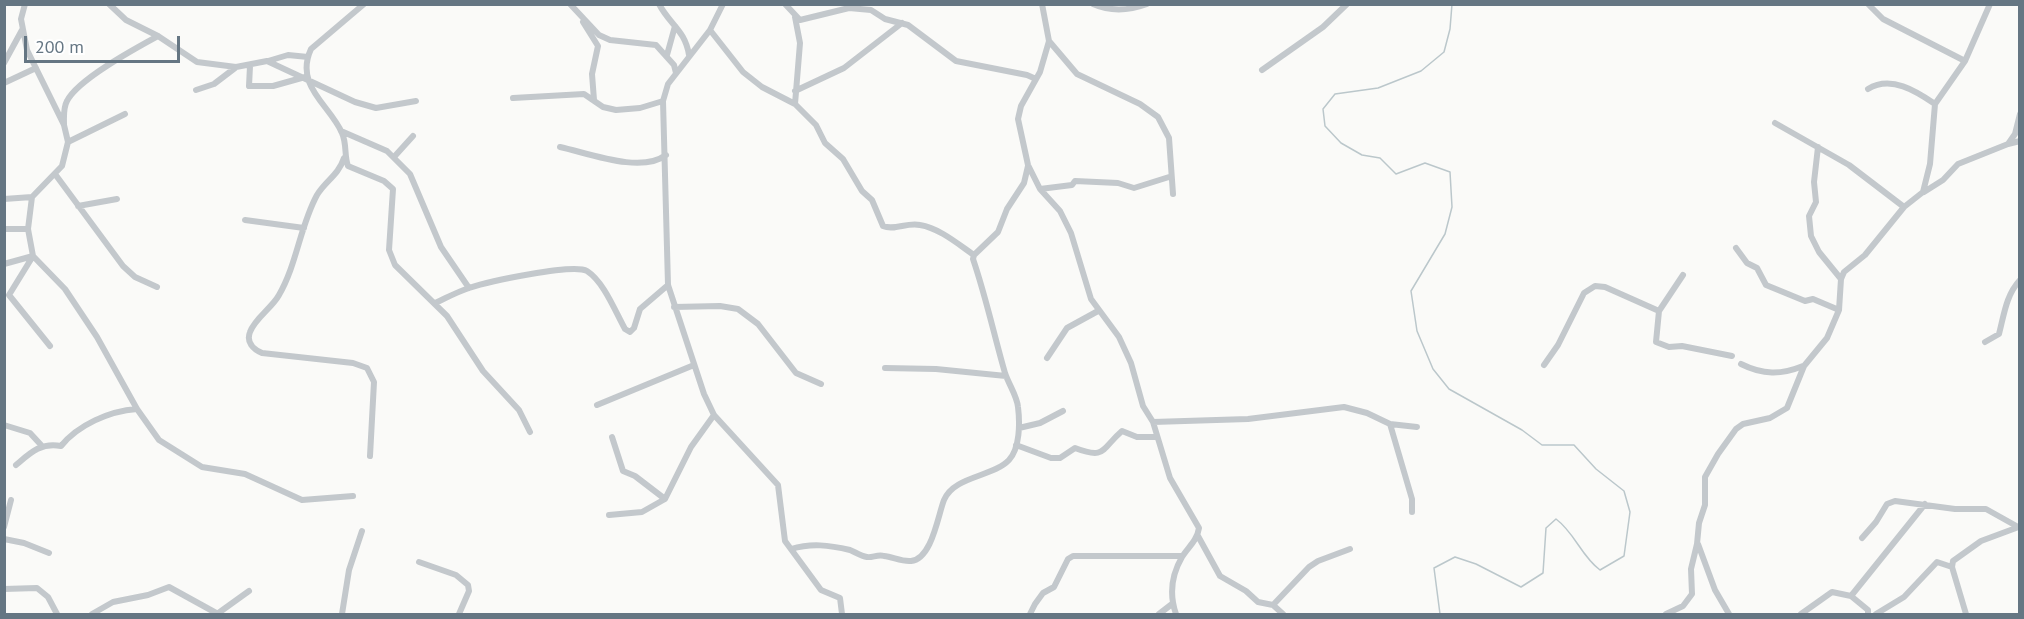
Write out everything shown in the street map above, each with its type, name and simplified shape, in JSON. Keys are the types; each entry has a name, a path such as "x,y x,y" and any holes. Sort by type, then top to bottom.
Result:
{"street":[{"path":"25,4 22,30 27,50 64,125 68,142 66,158 55,174 32,197 28,229 33,256 65,289 97,337 137,409 159,440 201,467 245,474 302,500 354,496"},
{"path":"109,4 126,20 158,36 196,62 236,68 288,55 308,57"},
{"path":"364,4 318,43 308,57 306,78 317,100 341,131 345,141 345,157 348,166 384,181 393,189 388,250 395,265 447,316 483,371 519,410 530,432"},
{"path":"659,4 686,38 689,55"},
{"path":"723,4 710,30 668,84 663,101 668,285 694,365 714,415 778,485 783,534 791,549 821,590 840,598 842,615"},
{"path":"785,4 795,17 800,43 795,104"},
{"path":"1042,4 1049,41 1036,79 1018,119 1028,165 1040,189 1060,211 1071,233 1088,291 1098,311 1119,337 1131,363 1143,406 1153,423 1170,478 1199,528 1198,536 1182,556 1172,583 1172,604 1176,615"},
{"path":"1093,4 1114,10 1131,10 1147,4"},
{"path":"1262,69 1323,27 1347,4"},
{"path":"1868,4 1883,19 1965,61"},
{"path":"1923,192 1930,164 1935,104 1965,61 1990,4"},
{"path":"572,7 605,38 656,45 667,55 676,73"},
{"path":"572,7 598,46 592,74 594,100"},
{"path":"795,17 805,20 849,8 861,8 902,23 956,61 1027,75 1036,79"},
{"path":"795,92 844,68 902,23"},
{"path":"667,55 675,26"},
{"path":"5,63 22,30"},
{"path":"710,30 743,72 762,87 795,104 816,125 825,143 847,164 862,192 874,204 882,226 890,228 920,225 948,237 974,255 1006,376 1018,405 1016,445 1008,461 969,480 946,496 935,533 922,555 916,560 910,561 882,555 868,557 820,544 791,549"},
{"path":"64,125 65,105 73,93 123,54 158,36"},
{"path":"1049,41 1077,74 1140,104 1158,117 1169,138 1169,177 1173,194"},
{"path":"267,61 355,102 376,108 416,101"},
{"path":"250,66 249,86 273,86 306,78"},
{"path":"4,83 36,68"},
{"path":"196,90 214,84 236,68"},
{"path":"1868,89 1878,83 1894,84 1911,89 1935,104"},
{"path":"513,98 584,94 603,107 616,110 640,108 663,101"},
{"path":"68,142 125,114"},
{"path":"2008,144 2015,134 2019,114"},
{"path":"1775,123 1849,165 1904,207"},
{"path":"341,131 371,142 394,157 410,174 441,246 469,288"},
{"path":"1666,615 1683,606 1692,594 1691,569 1699,523 1705,505 1705,477 1734,431 1743,424 1770,418 1787,408 1804,366 1827,338 1839,310 1840,279 1844,272 1865,255 1904,207 1943,180 1958,164 2018,141 2015,134"},
{"path":"394,157 413,136"},
{"path":"560,147 630,163 647,164 666,155"},
{"path":"1818,147 1814,182 1816,202 1809,216 1811,236 1819,252 1840,279"},
{"path":"345,157 340,171 318,194 279,296 255,324 250,332 249,341 254,349 262,353 353,363 367,368 374,382 370,456"},
{"path":"974,255 998,232 1007,209 1024,183 1028,165"},
{"path":"55,174 123,266 135,277 157,287"},
{"path":"1040,189 1072,185 1075,181 1086,180 1118,183 1134,188 1169,177"},
{"path":"4,199 32,197"},
{"path":"78,206 117,199"},
{"path":"245,220 304,228"},
{"path":"4,229 28,229"},
{"path":"1736,248 1747,263 1757,268 1766,285 1805,301 1813,299 1839,310"},
{"path":"4,264 33,256"},
{"path":"33,256 9,295 50,346"},
{"path":"435,303 469,288 574,268 586,270 598,283 625,328 630,332 634,328 640,309 668,285"},
{"path":"1683,274 1659,311 1654,336 1659,345 1682,346 1732,356"},
{"path":"1985,342 1999,334 2007,299 2019,280"},
{"path":"1544,365 1558,345 1577,302 1588,288 1605,287 1659,311"},
{"path":"674,306 720,306 738,309 758,324 796,373 821,384"},
{"path":"1047,358 1066,328 1098,311"},
{"path":"1741,364 1756,371 1771,374 1804,366"},
{"path":"597,405 694,365"},
{"path":"885,368 936,369 1006,376"},
{"path":"1153,423 1248,418 1344,407 1373,415 1389,424 1417,427"},
{"path":"16,465 42,446 61,446 70,434 83,425 91,424 122,410 137,409"},
{"path":"1018,428 1040,423 1063,411"},
{"path":"609,515 642,512 665,499 691,447 714,415"},
{"path":"1389,424 1412,499 1412,512"},
{"path":"4,425 30,433 42,446"},
{"path":"1016,445 1051,458 1060,458 1075,448 1092,455 1100,454 1122,431 1137,437 1156,437"},
{"path":"612,437 623,471 635,476 665,499"},
{"path":"4,527 11,500"},
{"path":"1862,538 1876,522 1887,504 1895,501 1955,509 1986,508 2018,528"},
{"path":"1851,596 1926,504"},
{"path":"1966,615 1952,567 1958,556 1981,541 2018,528"},
{"path":"342,615 349,570 362,531"},
{"path":"1198,536 1220,576 1246,591 1258,602 1273,605 1283,615"},
{"path":"4,539 24,543 49,553"},
{"path":"1697,544 1715,590 1729,615"},
{"path":"1273,605 1318,561 1350,549"},
{"path":"1030,615 1043,593 1054,587 1068,559 1073,556 1182,556"},
{"path":"419,562 456,575 468,585 469,591 459,615"},
{"path":"1876,615 1904,597 1937,562 1952,567"},
{"path":"93,615 113,602 148,595 169,587 218,614 249,591"},
{"path":"4,589 37,588 48,597 57,615"},
{"path":"1801,615 1832,592 1851,596 1868,610 1868,615"},
{"path":"1159,615 1172,604"}],"waterway":[{"path":"1440,614 1434,568 1455,557 1476,564 1521,587 1543,573 1546,528 1556,519 1600,570 1624,556 1630,512 1624,491 1596,469 1574,445 1542,445 1522,430 1449,389 1433,369 1417,331 1411,291 1445,234 1452,207 1450,172 1425,163 1396,174 1380,158 1362,155 1341,143 1325,126 1323,109 1335,94 1378,88 1421,71 1444,52 1450,29 1452,4"}]}
